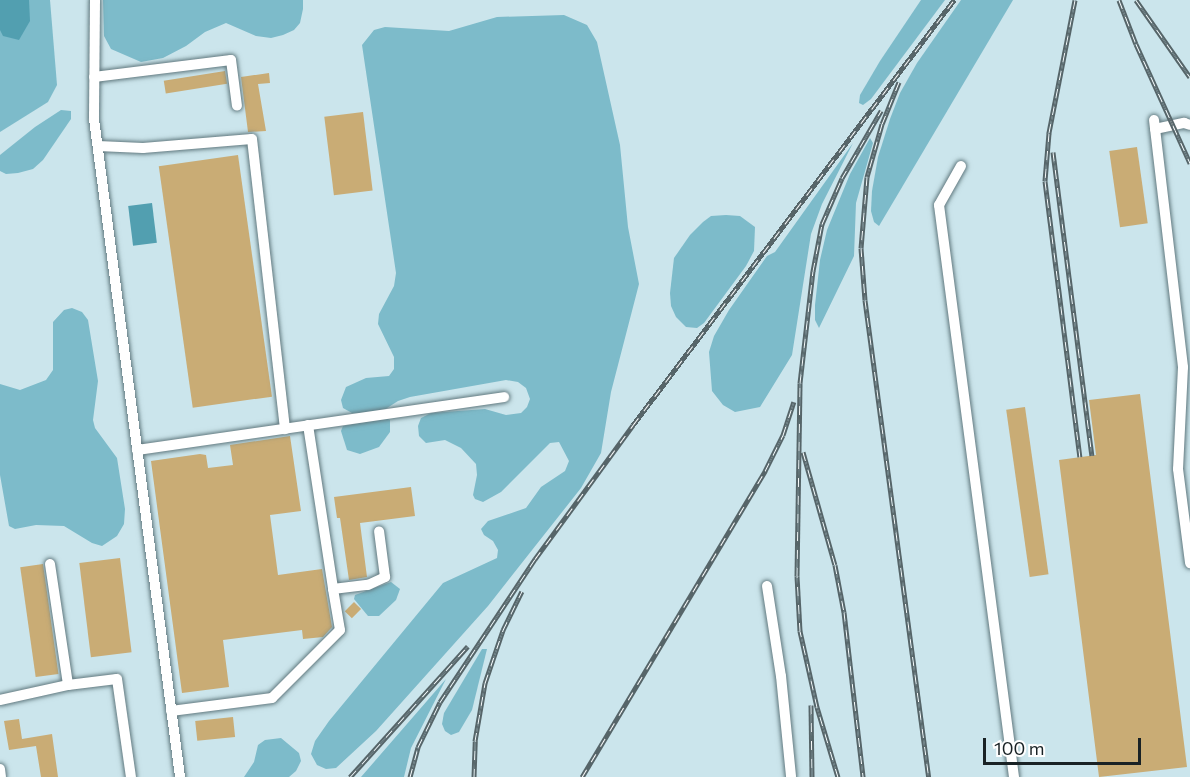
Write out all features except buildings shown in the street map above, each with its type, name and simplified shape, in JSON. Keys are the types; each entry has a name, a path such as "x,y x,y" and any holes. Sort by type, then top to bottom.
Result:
{"street":[{"path":"95,0 93,105 180,777"},
{"path":"94,77 231,60 237,106"},
{"path":"1190,125 1184,123 1155,124 1183,367 1184,448 1178,469 1190,563"},
{"path":"98,146 143,148 252,139 285,429"},
{"path":"961,166 939,205 1014,777"},
{"path":"137,450 504,397"},
{"path":"171,711 272,698 340,630 308,425"},
{"path":"333,589 368,585 385,577 379,531"},
{"path":"50,564 68,685"},
{"path":"767,586 781,676 791,777"},
{"path":"0,700 68,685 117,679 131,777"},
{"path":"0,769 1,777"}],"shaded area":[{"path":"0,0 50,0 57,85 48,102 0,132"},
{"path":"0,0 29,0 30,21 19,40 3,36 0,30"},
{"path":"103,0 303,0 303,9 300,23 294,30 283,35 271,38 256,36 226,23 205,32 186,46 163,58 141,62 111,49 104,36"},
{"path":"921,0 945,0 871,99 863,105 859,103 860,95 880,61"},
{"path":"961,0 1013,0 879,226 874,222 871,211 872,191 878,157 890,119 900,93 917,63"},
{"path":"564,15 587,25 597,42 620,145 628,227 639,284 611,392 601,453 581,488 488,606 376,731 336,768 326,769 317,765 311,754 315,741 329,721 443,583 497,558 498,550 481,529 488,521 526,508 541,487 565,471 569,461 559,442 550,443 501,492 483,502 475,499 473,495 477,475 476,464 461,448 445,440 426,443 419,436 418,426 421,418 431,413 485,409 506,415 521,413 527,407 530,399 526,388 518,382 506,380 410,397 384,410 367,413 352,413 343,408 341,400 346,387 366,378 389,376 394,369 394,357 378,324 379,314 394,286 396,273 362,45 374,30 385,27 449,31 497,17"},
{"path":"61,110 71,111 71,119 43,160 33,169 18,173 6,174 0,171 0,155"},
{"path":"870,138 873,143 856,203 854,256 819,328 815,320 815,305 820,260 827,230 850,174"},
{"path":"853,143 822,204 811,234 792,355 760,407 735,412 723,405 712,391 709,352 714,336 729,310 767,256 775,252"},
{"path":"152,203 157,243 133,246 128,206"},
{"path":"711,216 740,216 755,227 754,251 746,266 704,323 697,328 686,327 676,317 671,306 670,293 674,258 690,235 703,222"},
{"path":"72,308 82,312 88,320 98,381 93,420 95,428 117,458 125,509 124,524 117,536 102,546 92,543 64,526 36,525 15,529 9,526 0,475 0,384 20,390 46,380 53,370 53,322 64,310"},
{"path":"386,418 390,420 390,432 379,447 360,454 347,450 341,431 343,426"},
{"path":"391,582 400,589 396,600 379,616 368,616 354,599 355,595"},
{"path":"482,649 487,649 472,710 459,732 451,735 445,731 442,724 444,713"},
{"path":"446,679 411,748 404,777 361,777"},
{"path":"281,738 299,753 301,761 296,771 289,777 244,777 254,762 258,745 265,740"}],"railway":[{"path":"410,777 418,747 440,702 535,559 633,425 954,0"},
{"path":"1075,0 1049,133 1045,181 1080,457"},
{"path":"1119,0 1136,44 1190,163"},
{"path":"1136,0 1190,77"},
{"path":"899,82 882,124 867,177 861,248 865,300 929,777"},
{"path":"838,777 817,707 800,631 797,576 800,383 813,271 822,224 842,178 881,111"},
{"path":"1053,152 1092,456"},
{"path":"582,777 765,471 783,435 794,402"},
{"path":"803,452 835,565 844,612 863,777"},
{"path":"474,777 475,741 485,683 503,630 522,591"},
{"path":"350,777 468,646"},
{"path":"811,705 812,777"}]}
